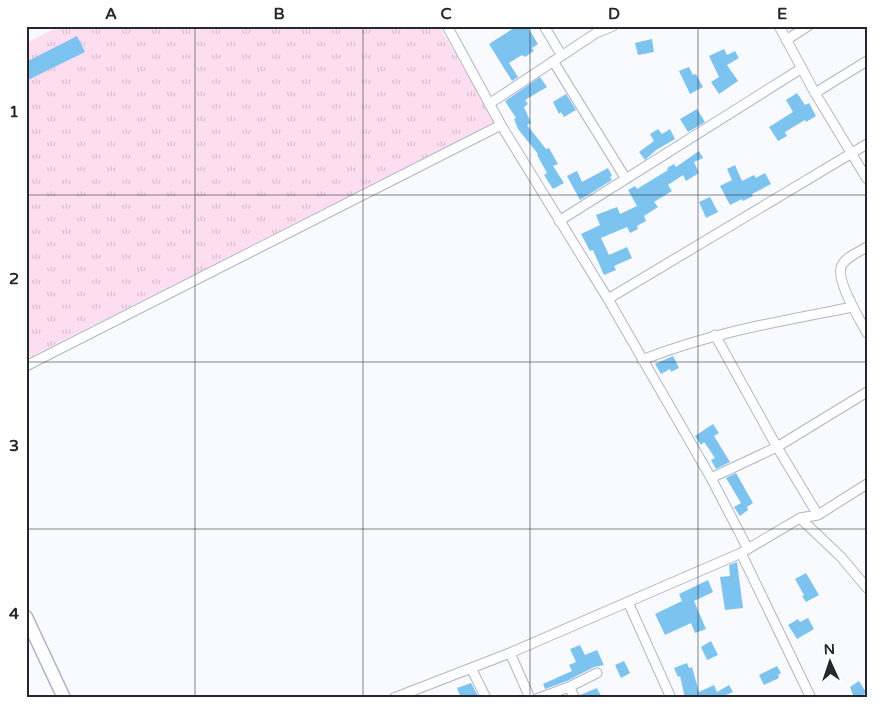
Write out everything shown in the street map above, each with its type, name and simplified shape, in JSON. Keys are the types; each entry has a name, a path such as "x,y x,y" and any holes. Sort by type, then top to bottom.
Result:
{"main road":[{"path":"26,617 64,698"}],"street":[{"path":"544,26 562,56"},
{"path":"489,104 596,33 613,26"},
{"path":"779,26 815,93 867,179"},
{"path":"786,40 808,26"},
{"path":"450,27 501,125 608,299 711,478 811,698"},
{"path":"815,93 867,61"},
{"path":"553,62 626,179"},
{"path":"559,221 802,68"},
{"path":"26,366 501,125"},
{"path":"608,299 867,144"},
{"path":"867,247 847,259 842,265 839,274 853,307 867,333"},
{"path":"642,360 674,347 715,335 853,307"},
{"path":"715,335 818,515"},
{"path":"711,478 777,446 867,392"},
{"path":"394,698 510,653 745,551 800,518 818,515 867,484"},
{"path":"800,518 841,557 867,588"},
{"path":"628,602 671,698"},
{"path":"510,653 530,698"},
{"path":"471,668 486,698"},
{"path":"539,698 569,687 597,673"},
{"path":"569,687 575,698"}],"green space":[{"path":"60,26 439,26 496,123 26,359 26,43"}],"building":[{"path":"517,26 527,26 538,44 532,48 534,51 525,57 522,55 509,63 518,77 512,81 489,44"},
{"path":"77,36 85,52 26,81 26,62"},
{"path":"652,39 654,52 638,55 635,43"},
{"path":"724,49 727,55 735,51 739,58 727,65 738,81 719,94 711,82 719,77 709,56"},
{"path":"689,67 693,75 696,74 703,87 690,94 679,71"},
{"path":"540,77 547,87 525,100 528,104 524,107 531,123 527,125 546,149 549,148 558,164 553,166 564,183 553,189 544,175 547,173 538,154 518,129 514,119 516,118 505,101"},
{"path":"797,93 805,105 809,103 816,116 785,132 787,136 778,141 769,127 793,112 786,100"},
{"path":"566,94 576,110 564,117 561,112 559,114 553,102"},
{"path":"697,109 705,122 688,132 680,119"},
{"path":"658,129 662,134 670,129 675,139 656,150 645,160 639,152 654,141 650,134"},
{"path":"699,151 703,158 694,162 699,173 686,181 683,175 668,185 672,191 654,202 658,207 644,216 646,221 637,226 638,229 630,233 627,227 601,238 609,255 627,247 632,258 614,266 616,270 604,275 593,250 590,251 581,234 600,225 596,215 617,207 620,214 637,206 628,190 635,186 637,189 668,170 667,168 674,164 676,167"},
{"path":"735,165 742,181 754,175 756,178 765,173 771,184 752,194 753,196 730,205 720,186 732,180 727,169"},
{"path":"608,168 612,180 580,200 567,176 577,171 582,182"},
{"path":"710,197 718,212 706,218 699,202"},
{"path":"673,356 679,368 671,372 670,369 661,374 655,364"},
{"path":"713,424 719,433 714,436 730,462 716,469 711,460 715,458 704,442 701,445 695,436"},
{"path":"736,473 753,503 740,516 734,507 741,503 726,478"},
{"path":"737,562 743,608 725,610 720,577 730,576 729,565"},
{"path":"806,573 819,595 806,602 795,579"},
{"path":"708,580 713,592 694,601 706,629 695,633 691,623 665,635 655,614 682,601 679,594"},
{"path":"808,618 814,629 797,639 788,625 798,619 800,622"},
{"path":"711,641 718,655 707,660 701,647"},
{"path":"580,645 585,655 597,650 604,665 594,667 567,681 545,689 543,684 572,671 569,665 576,662 570,649"},
{"path":"624,661 630,673 621,678 615,665"},
{"path":"687,663 689,668 692,667 699,692 714,685 717,692 729,685 733,692 726,695 728,698 685,698 680,676 678,677 674,668"},
{"path":"777,666 781,673 778,675 779,678 764,685 759,675"},
{"path":"859,681 866,692 861,698 854,698 850,687"},
{"path":"471,683 479,698 461,698 457,688"},
{"path":"597,688 602,698 581,698 580,695"}]}
